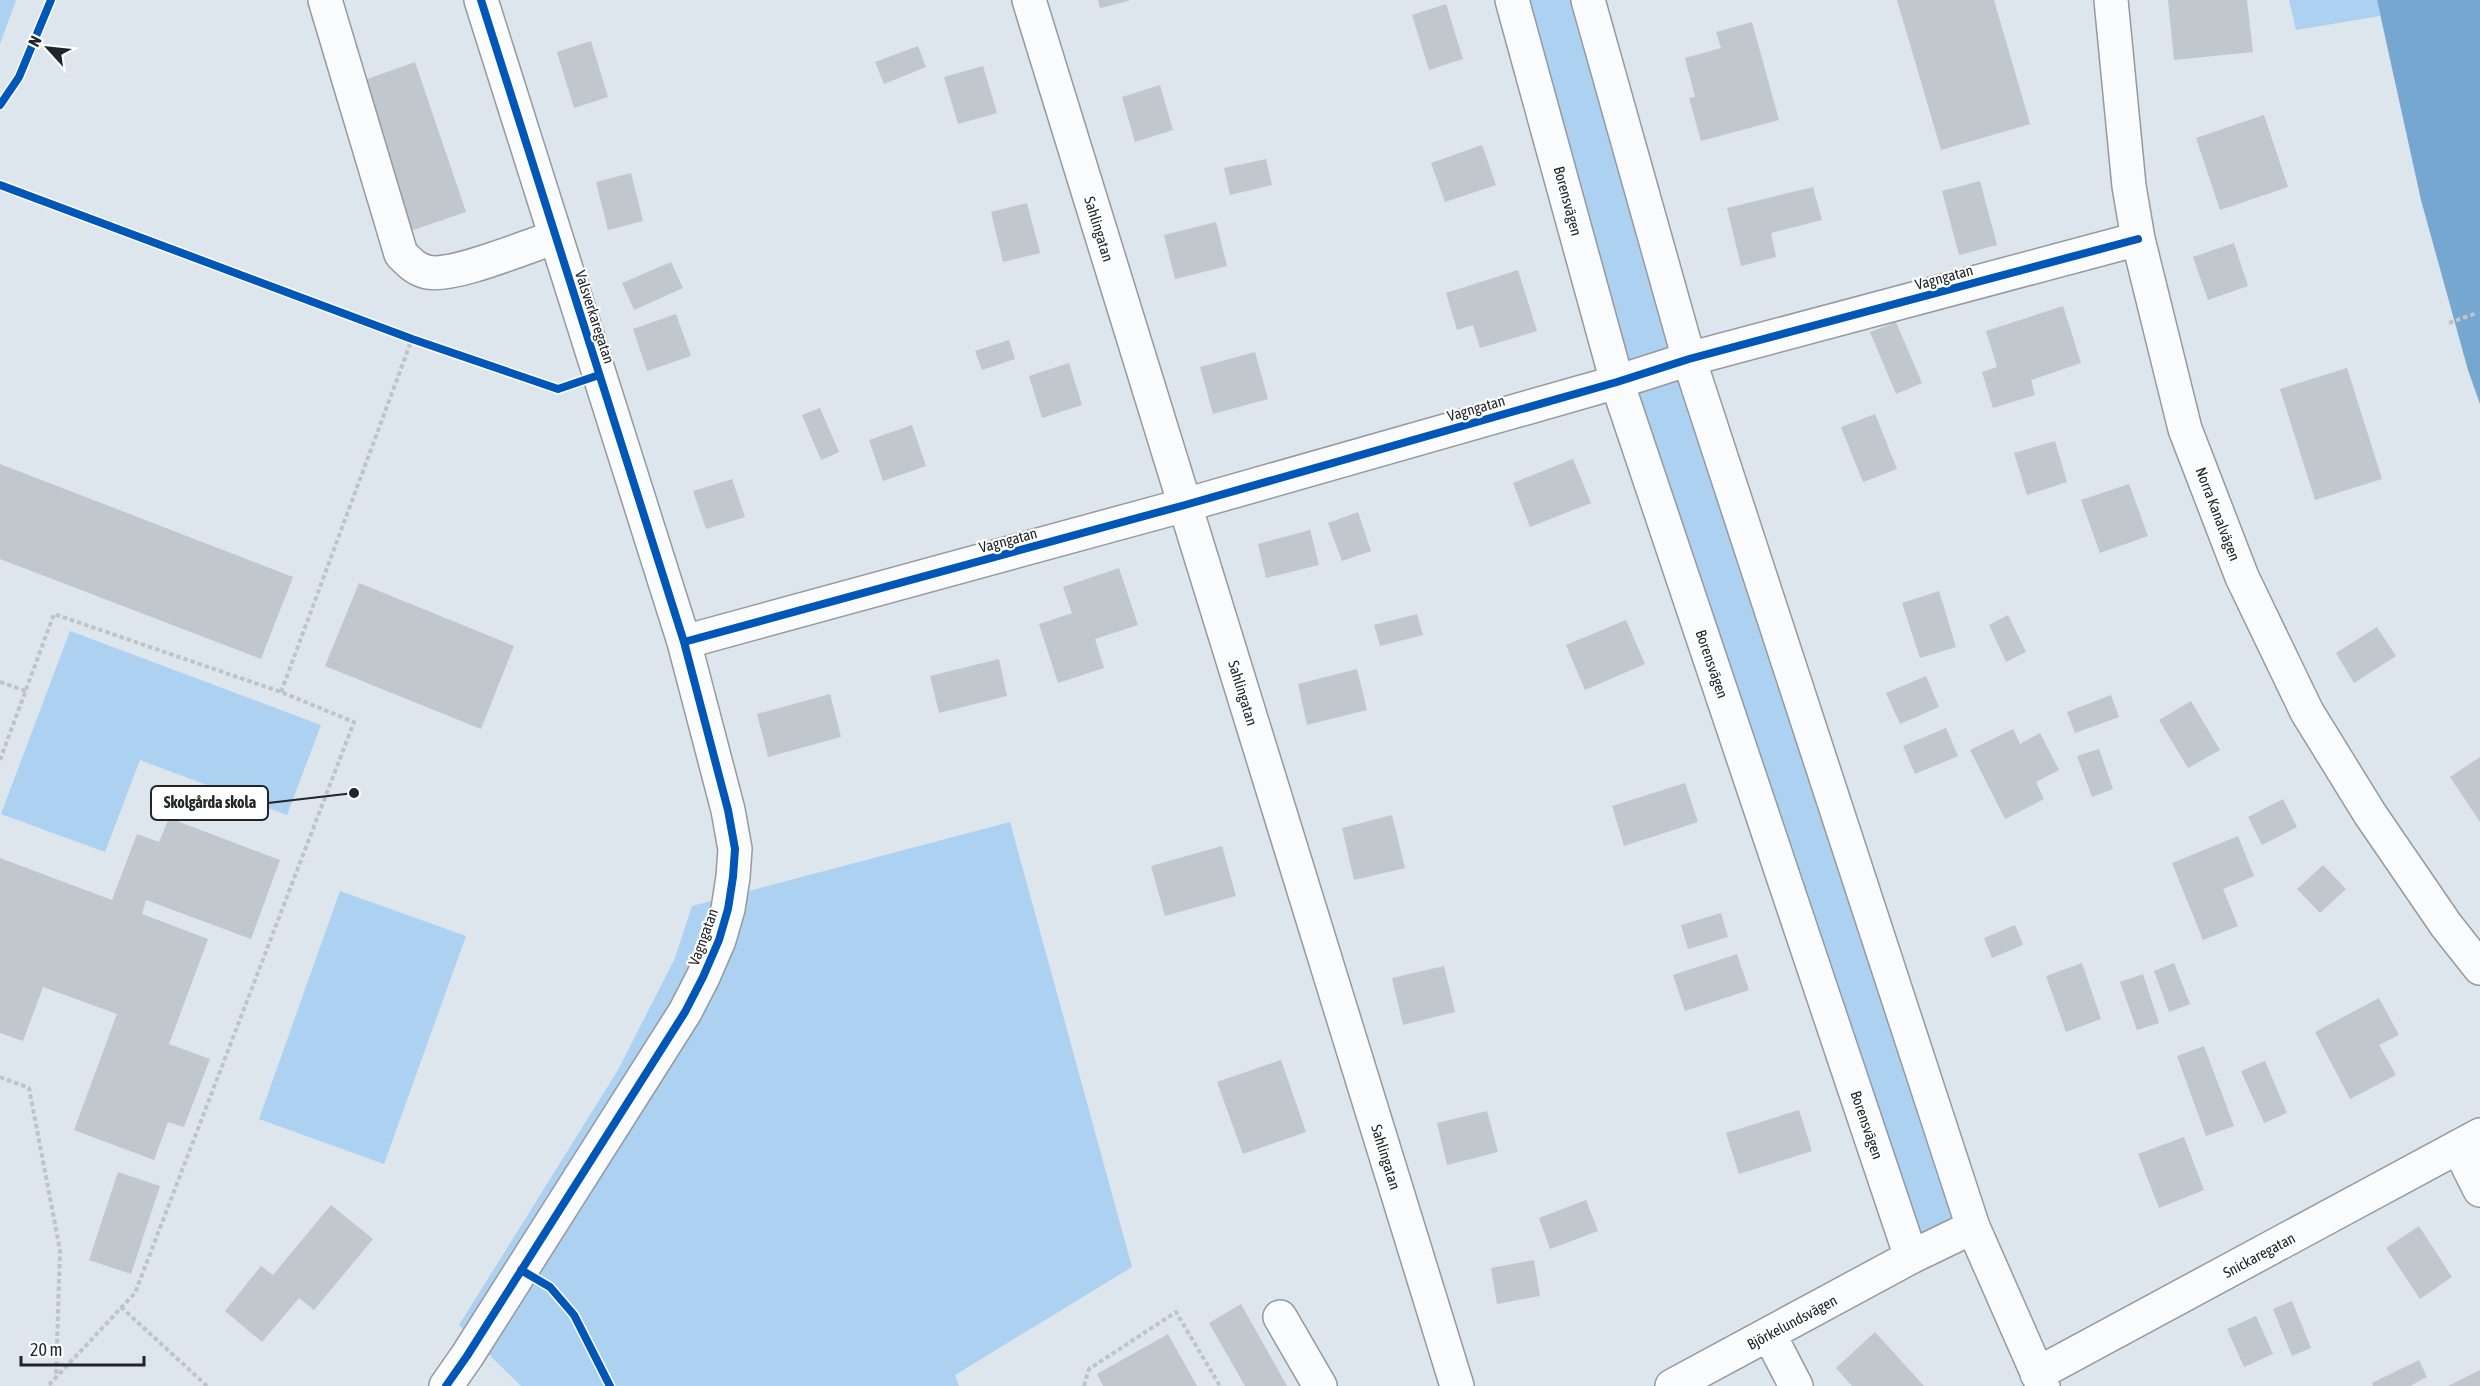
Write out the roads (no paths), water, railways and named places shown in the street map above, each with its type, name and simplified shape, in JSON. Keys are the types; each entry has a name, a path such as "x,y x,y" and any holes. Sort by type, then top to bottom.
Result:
{"street":[{"path":"325,0 401,254 415,267 429,272 449,272 556,237"},
{"name":"Valsverkaregatan","path":"481,0 684,642"},
{"name":"Sahlingatan","path":"1029,0 1457,1386"},
{"name":"Borensvägen","path":"1512,0 1617,382 1911,1257"},
{"path":"1588,0 1689,359 1973,1227 2040,1380"},
{"name":"Norra Kanalvägen","path":"2111,0 2129,186 2138,239 2185,429 2242,577 2307,712 2370,814 2446,926 2480,968"},
{"name":"Vagngatan","path":"446,1386 685,1012 719,940 728,909 735,849 728,810 684,642 1185,505 1617,382 1689,359 2138,239"},
{"path":"2469,1141 2480,1190"},
{"name":"Snickaregatan","path":"2040,1380 2469,1141"},
{"path":"1911,1257 1973,1227"},
{"name":"Björkelundsvägen","path":"1672,1386 1911,1257"},
{"path":"1280,1317 1320,1386"},
{"path":"1769,1334 1796,1386"}],"place":[{"name":"Skolgårda skola","path":"354,793"}]}
